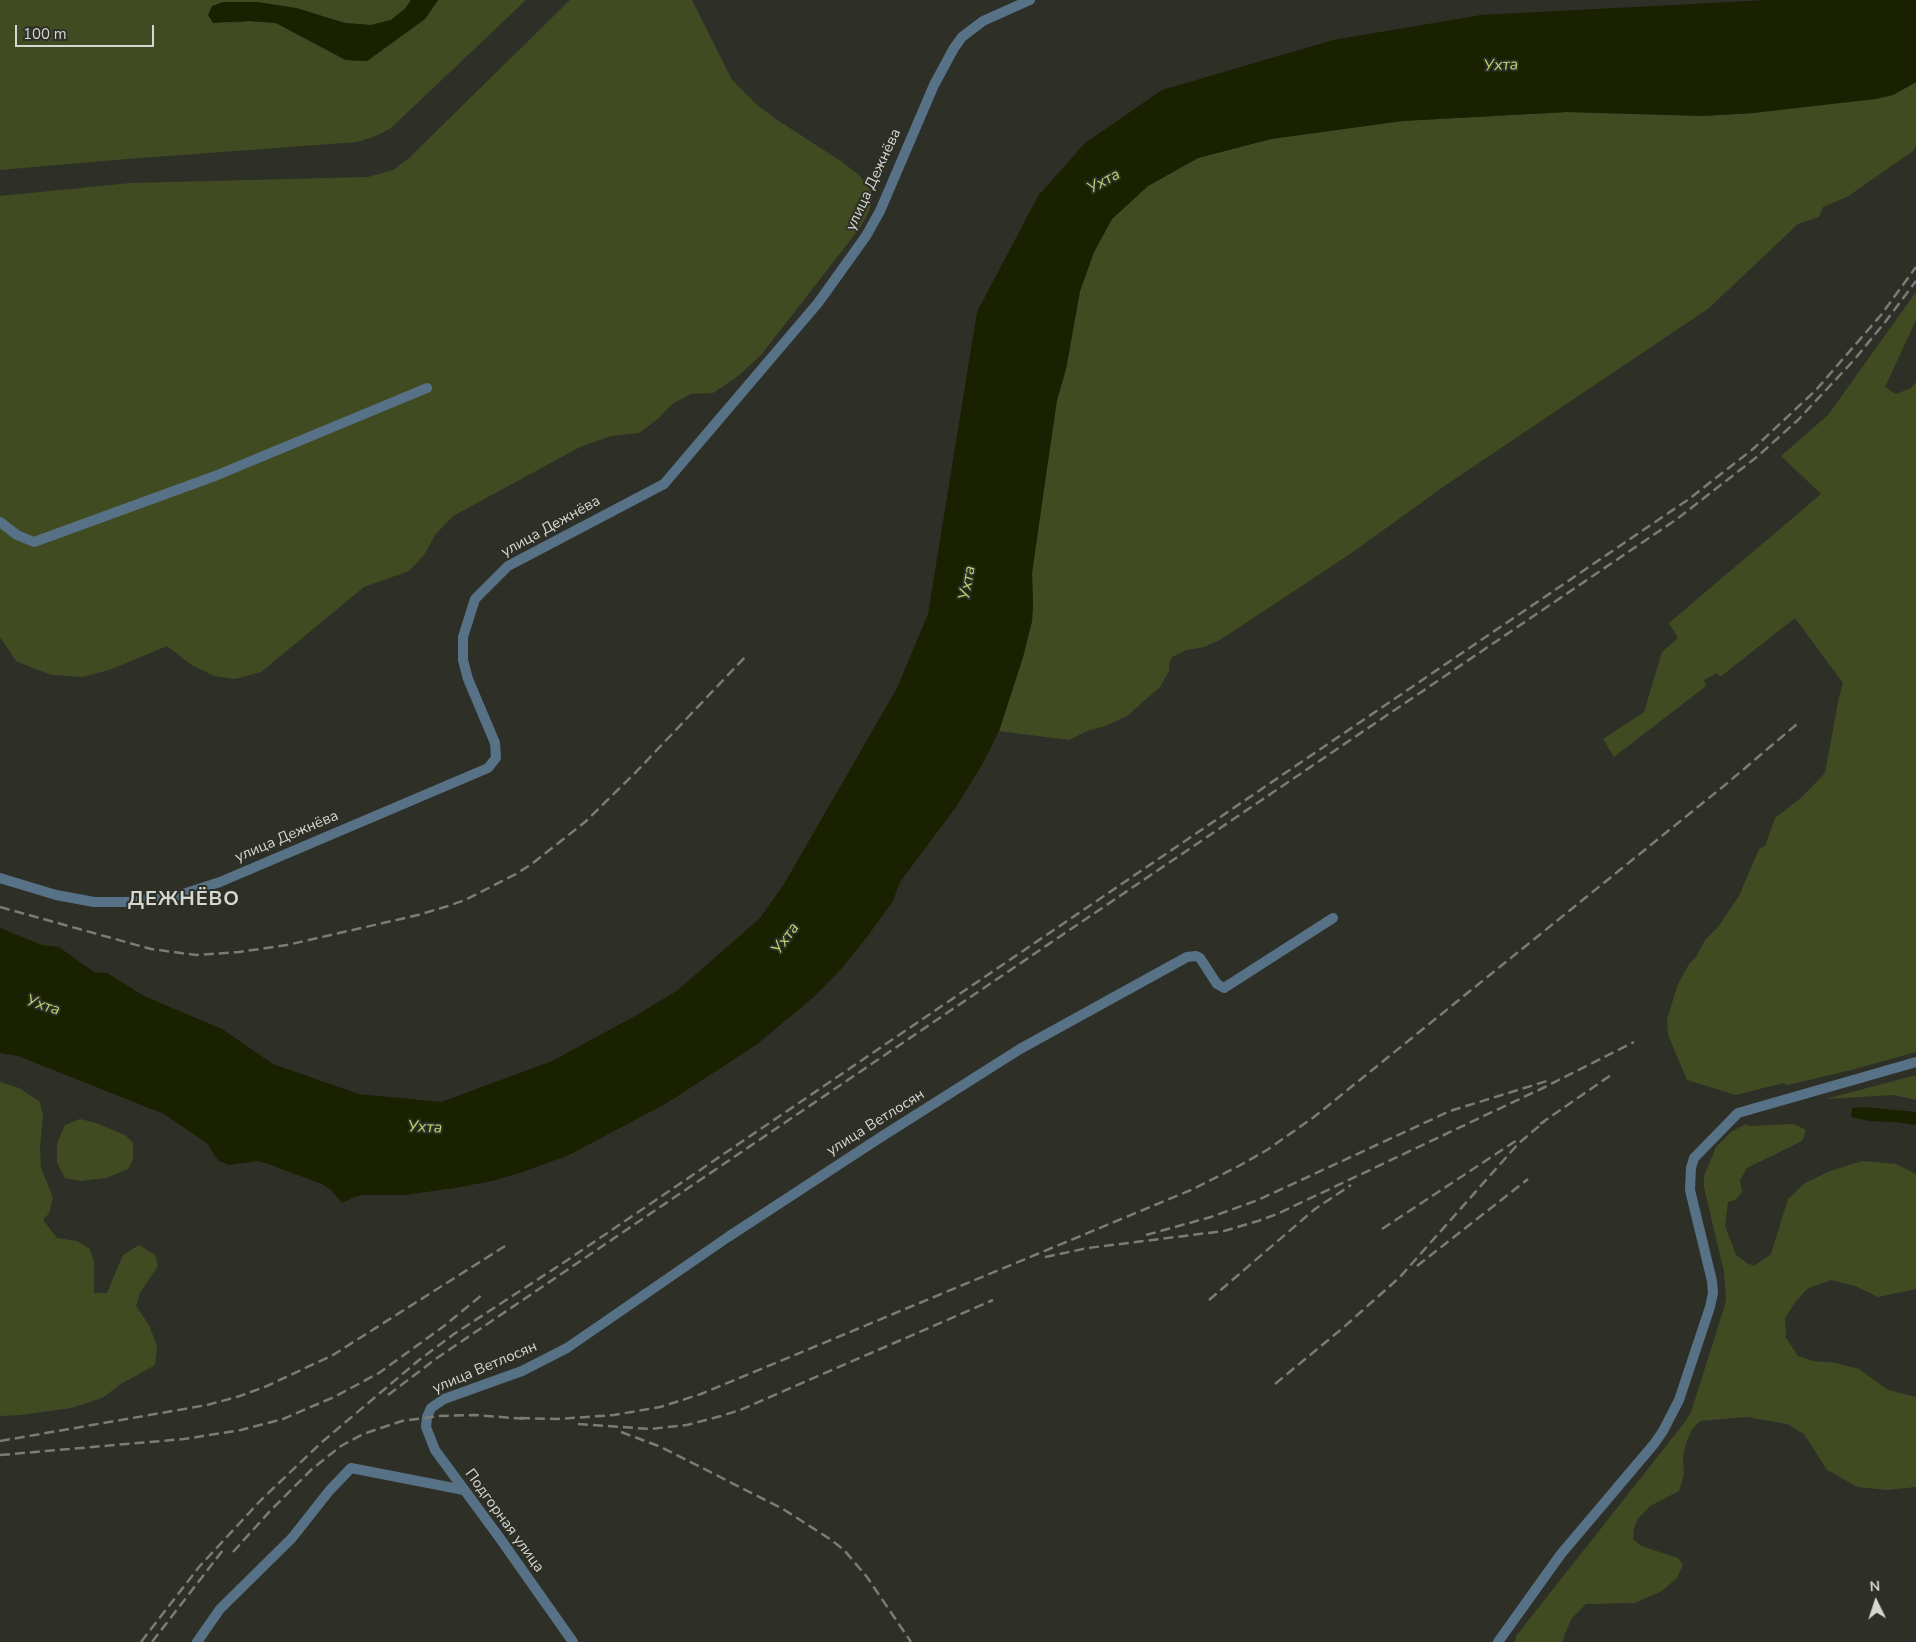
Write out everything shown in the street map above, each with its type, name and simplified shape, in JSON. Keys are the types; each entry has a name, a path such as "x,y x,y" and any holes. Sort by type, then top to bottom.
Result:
{"street":[{"name":"улица Дежнёва","path":"0,878 69,898 94,902 130,902 180,895 220,882 488,768 496,758 496,743 468,679 462,660 463,637 475,599 508,566 664,484 818,303 866,236 884,203 934,85 962,37 983,20 1030,0"},
{"path":"0,522 17,535 34,542 215,476 427,388"},
{"name":"улица Ветлосян","path":"429,1412 444,1399 522,1371 567,1348 728,1237 889,1132 1028,1045 1187,957 1200,958 1217,984 1224,988 1333,918"},
{"path":"1498,1642 1561,1554 1654,1444 1679,1400 1710,1307 1712,1292 1712,1281 1690,1190 1691,1168 1694,1158 1738,1113 1916,1062"},
{"name":"Подгорная улица","path":"429,1412 426,1427 435,1450 573,1642"},
{"path":"197,1642 220,1609 292,1538 329,1491 351,1468 464,1490"}],"shaded area":[{"path":"0,0 411,0 391,20 371,25 345,23 296,8 227,24 249,21 276,23 345,60 367,61 425,19 438,0 526,0 391,128 378,135 357,142 0,170"},
{"path":"570,0 692,0 732,80 756,104 776,119 859,175 873,194 869,212 859,229 761,355 737,377 713,393 691,394 672,404 659,418 639,433 611,436 580,447 453,516 435,535 424,555 409,571 364,587 261,672 235,679 214,676 190,664 167,646 109,670 82,677 51,675 16,661 0,637 0,196 131,183 368,177 393,170 408,159"},
{"path":"1916,82 1916,146 1913,151 1847,197 1823,207 1819,217 1798,224 1709,308 1446,485 1350,554 1220,640 1204,647 1186,650 1172,657 1169,671 1160,687 1127,716 1069,740 999,731 1023,657 1032,621 1032,573 1045,482 1057,400 1066,369 1080,291 1094,252 1112,219 1148,186 1198,158 1271,139 1402,121 1567,112 1703,116 1753,113 1893,95"},
{"path":"1916,292 1916,320 1885,387 1896,394 1911,388 1916,382 1916,1052 1851,1070 1788,1085 1783,1083 1736,1095 1687,1080 1668,1035 1667,1019 1678,984 1705,940 1718,927 1739,896 1759,849 1765,846 1775,818 1802,797 1825,773 1843,683 1795,618 1720,677 1717,673 1704,680 1706,686 1614,757 1603,739 1644,712 1662,652 1678,638 1669,623 1821,494 1781,456 1828,415"},
{"path":"1916,1075 1916,1100 1894,1095 1826,1099"},
{"path":"0,1082 19,1088 40,1102 43,1116 40,1147 41,1168 53,1198 49,1213 43,1220 57,1238 77,1241 90,1249 94,1262 94,1293 107,1293 123,1255 139,1245 155,1255 158,1266 140,1293 136,1306 149,1325 157,1346 155,1365 121,1384 102,1398 71,1408 0,1416"},
{"path":"80,1119 96,1123 125,1135 133,1143 133,1159 128,1169 106,1178 80,1181 65,1178 57,1163 57,1143 65,1125"},
{"path":"1746,1124 1748,1126 1794,1124 1806,1130 1802,1141 1747,1168 1740,1180 1742,1192 1735,1200 1728,1202 1725,1226 1736,1255 1754,1266 1771,1254 1788,1199 1805,1183 1830,1171 1862,1161 1896,1164 1916,1174 1916,1289 1878,1297 1855,1286 1831,1280 1808,1288 1796,1301 1785,1318 1786,1338 1798,1356 1813,1361 1836,1363 1859,1369 1888,1390 1916,1397 1916,1487 1887,1490 1858,1487 1827,1470 1804,1434 1787,1424 1747,1417 1700,1421 1691,1431 1686,1444 1683,1457 1684,1475 1679,1491 1650,1506 1638,1519 1634,1528 1633,1539 1641,1546 1678,1558 1683,1565 1677,1578 1662,1591 1635,1603 1586,1604 1572,1618 1563,1642 1515,1642 1516,1636 1691,1412 1726,1299 1724,1272 1704,1187 1704,1176 1716,1147 1731,1132"}],"water":[{"path":"411,0 438,0 425,19 367,61 346,60 276,23 249,21 213,23 208,15 212,6 223,2 258,2 296,8 345,23 371,25 391,20 405,9"},
{"name":"Ухта","path":"1768,0 1916,0 1916,82 1893,95 1876,99 1753,113 1703,116 1567,112 1402,121 1271,139 1198,158 1148,186 1112,219 1094,252 1080,291 1066,369 1057,400 1032,573 1032,621 1023,657 999,731 983,763 956,807 900,882 893,901 841,969 815,996 756,1045 667,1103 569,1155 520,1173 455,1188 405,1195 363,1195 342,1203 331,1190 322,1184 268,1164 258,1161 229,1165 219,1161 208,1144 164,1114 18,1056 0,1053 0,928 42,945 59,947 94,972 107,973 144,996 222,1029 273,1064 359,1094 441,1102 552,1061 635,1016 678,990 760,918 784,884 897,688 928,614 977,312 1038,196 1085,143 1162,90 1333,40 1481,15"},
{"path":"1864,1107 1916,1112 1916,1125 1869,1121 1851,1117 1852,1108"}],"railway":[{"path":"141,1642 199,1567 262,1499 322,1442 419,1360 454,1334 566,1261 1689,499 1753,449 1816,390 1881,315 1916,267"},
{"path":"388,1395 437,1358 1677,519 1758,456 1798,420 1854,360 1916,281"},
{"path":"0,907 151,949 196,955 239,952 287,945 418,915 448,906 465,900 516,874 585,822 636,772 747,655"},
{"path":"520,1418 557,1419 614,1415 660,1407 701,1394 1191,1190 1237,1167 1267,1150 1314,1117 1725,785 1797,724"},
{"path":"1045,1257 1088,1248 1224,1231 1258,1221 1277,1214 1545,1087 1634,1042"},
{"path":"1540,1124 1611,1075"},
{"path":"1146,1235 1211,1217 1258,1200 1450,1111 1547,1081"},
{"path":"1275,1384 1344,1327 1400,1277 1518,1144 1545,1121"},
{"path":"1382,1229 1517,1140"},
{"path":"1417,1266 1528,1179"},
{"path":"1209,1300 1315,1209 1351,1185"},
{"path":"0,1441 207,1405 267,1386 333,1355 505,1246"},
{"path":"0,1455 184,1439 241,1430 283,1419 334,1397 379,1373 444,1326 483,1294"},
{"path":"578,1424 650,1429 687,1425 721,1416 740,1410 993,1300"},
{"path":"233,1552 312,1469 341,1446 363,1434 402,1421 439,1416 475,1415 526,1419"},
{"path":"621,1432 661,1447 783,1509 830,1539 844,1550 867,1577 911,1642"},
{"path":"152,1642 223,1550"}],"district":[{"name":"ДЕЖНЁВО","path":"184,900"}]}
